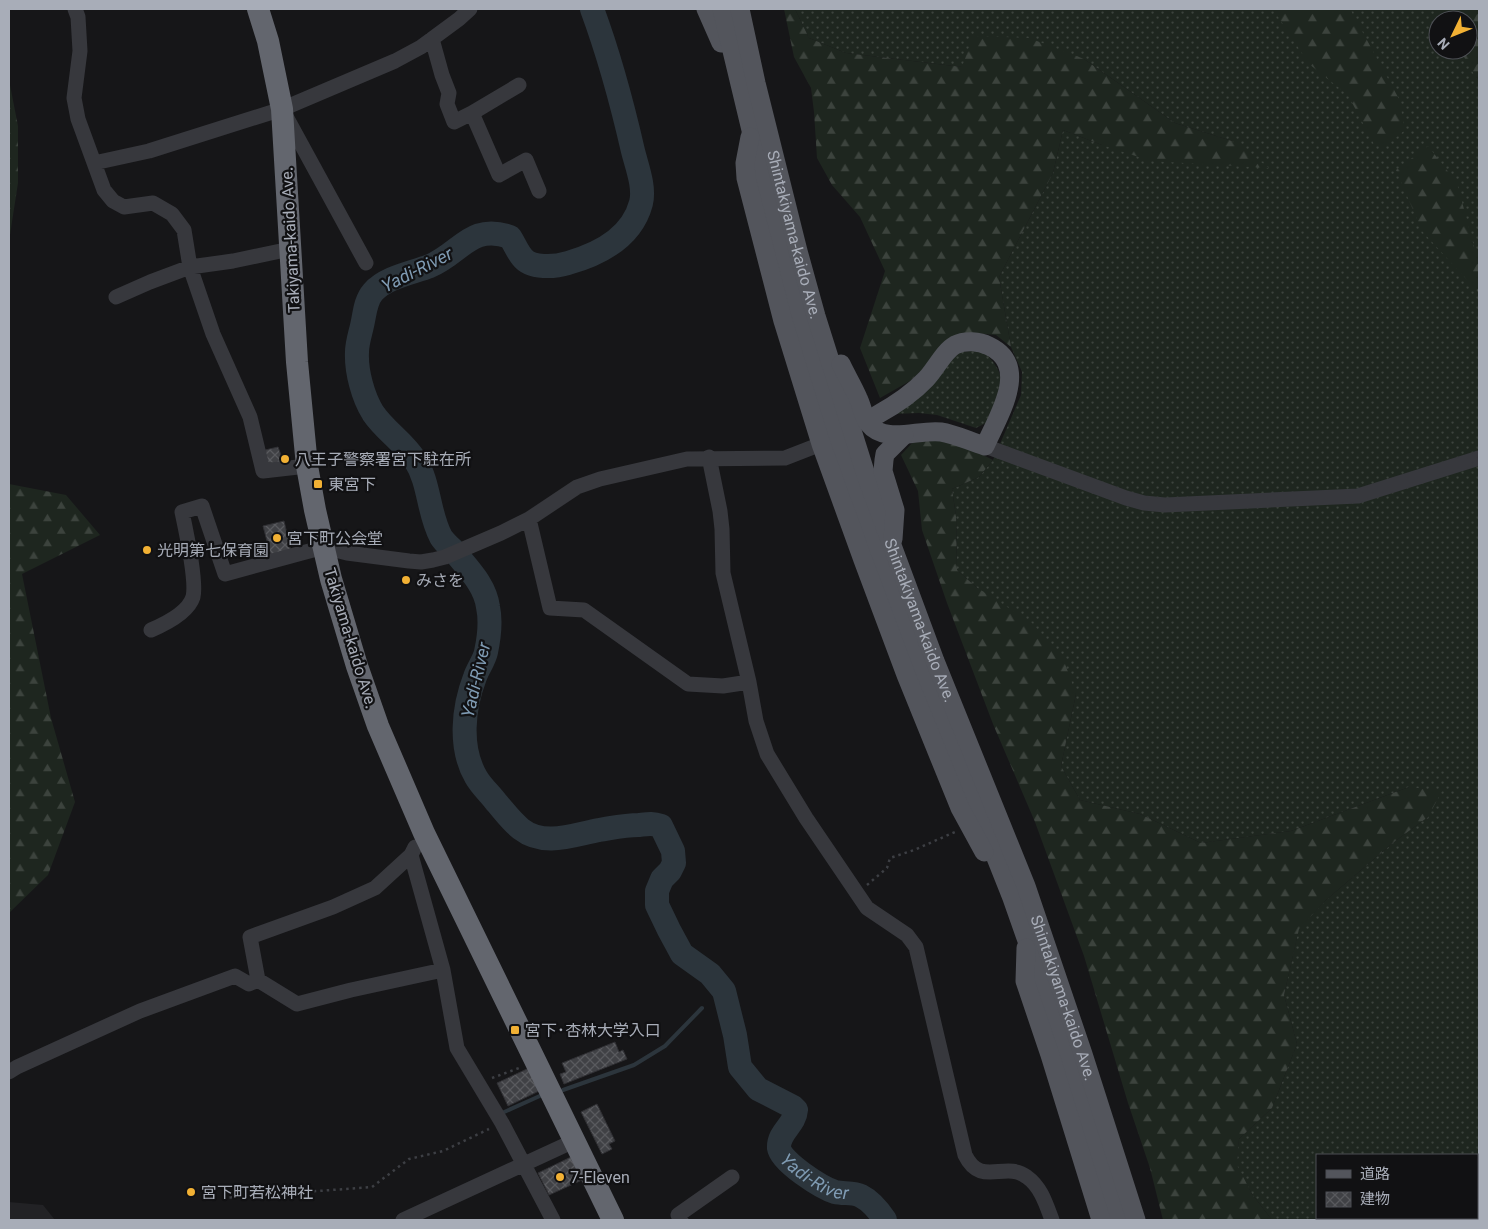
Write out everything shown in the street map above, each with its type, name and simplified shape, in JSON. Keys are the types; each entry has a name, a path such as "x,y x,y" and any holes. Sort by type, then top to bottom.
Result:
{"highway":[{"name":"Takiyama-kaido Ave.","path":"258,9 268,40 282,109 297,362 307,466 331,579 357,666 378,726 424,833 613,1220"}],"main road":[{"path":"706,9 739,85"},
{"name":"Shintakiyama-kaido Ave.","path":"722,9 774,226 797,311 871,541 1027,939 1064,1046 1118,1220"},
{"name":"Shintakiyama-kaido Ave.","path":"740,9 778,172 816,316 867,478 935,661 1030,895 1136,1220"},
{"path":"752,131 745,164 746,178 783,321 862,560 960,808 1012,898"},
{"path":"816,316 858,398 864,417 878,431 904,435 922,431 942,432 985,446 1007,396 1010,382 1009,368 1003,356 993,348 982,343 968,342 956,345 948,351 928,378 914,391 877,415"},
{"path":"892,547 895,510 883,470 884,460 885,454 904,435"},
{"path":"1027,939 1025,981 1101,1220"}],"street":[{"path":"75,9 78,17 80,52 74,98 78,119 104,190 113,201 124,207 153,204 172,214 184,230 190,267 213,334 250,417 264,472 307,466"},
{"path":"94,163 149,150 282,109 395,61 421,47 470,9"},
{"path":"432,39 449,93 447,104 454,122 472,114 519,85"},
{"path":"282,109 366,263"},
{"path":"472,114 499,174 526,160 539,191"},
{"path":"116,297 190,267 233,261 290,249"},
{"path":"151,630 173,620 193,598 193,578 182,512 202,506 224,574 324,547 347,553 421,562 445,556 501,533 528,519 577,488 600,480 687,459 709,457 785,458 824,442"},
{"path":"985,446 1144,504 1165,505 1358,496 1479,458"},
{"path":"709,457 720,511 723,573 749,682 756,721 767,754 806,818 867,908 907,935 916,947 965,1156 970,1166 976,1171 1014,1172 1025,1175 1035,1184 1044,1198 1052,1220"},
{"path":"528,519 550,608 584,610 688,684 723,686 749,682"},
{"path":"424,833 411,855 375,888 334,907 250,937 258,980 298,1004 351,990 443,970"},
{"path":"411,855 443,970 458,1048 502,1123 553,1220"},
{"path":"9,1072 140,1011 235,976 249,984 258,980"},
{"path":"403,1220 451,1199 522,1163 574,1141"},
{"path":"681,1220 678,1215 732,1177"}],"path":[{"path":"859,896 866,886 887,868 890,858 914,850 960,829"},
{"path":"479,1084 536,1061"},
{"path":"223,1198 372,1187 409,1159 443,1151 502,1123"}],"shaded area":[{"path":"9,1202 43,1205 55,1220 9,1220"}],"green space":[{"path":"784,9 795,9 809,38 846,53 962,67 973,36 1029,38 1084,59 1175,123 1232,141 1269,168 1151,161 1063,130 1053,173 999,277 1011,347 996,335 974,333 923,369 910,381 880,398 860,348 885,271 860,217 832,185 817,158 811,88 794,57"},
{"path":"795,9 1479,9 1479,1220 1272,1220 1252,1194 1236,1165 1239,1139 1272,1108 1297,1044 1284,995 1299,928 1326,900 1394,842 1428,817 1409,787 1291,831 1201,843 1140,814 1080,800 1061,766 1076,694 976,587 957,570 956,516 952,489 979,477 993,460 1021,395 1022,372 1011,347 999,277 1053,173 1063,130 1102,145 1232,141 1175,123 1084,59 962,67 846,53 809,38"},
{"path":"1273,9 1350,9 1399,99 1405,130 1387,145 1375,146 1348,95 1309,64"},
{"path":"1479,9 1479,83 1466,60 1478,60 1478,10 1437,10"},
{"path":"9,80 18,126 18,183 9,241"},
{"path":"1428,146 1457,183 1476,254 1479,256 1479,293 1422,231 1396,170"},
{"path":"982,350 997,368 1001,384 997,401 988,422 976,428 937,415 919,413 895,414 960,352"},
{"path":"937,439 973,450 993,460 979,477 952,489 956,516 957,570 976,587 1032,623 1064,661 1076,694 1061,766 1080,800 1140,814 1201,843 1291,831 1409,787 1442,791 1428,817 1394,842 1326,900 1299,929 1284,995 1297,1044 1272,1108 1239,1139 1237,1165 1252,1194 1272,1220 1163,1220 1150,1168 1128,1103 1084,956 1035,822 993,724 947,603 922,530 918,491 901,455 913,442"},
{"path":"9,484 66,495 100,535 22,574 51,718 75,802 48,875 9,913"}],"building":[{"path":"278,447 281,455 289,455 290,464 267,463 261,451"},
{"name":"宮下町公会堂","path":"284,521 291,551 271,556 263,526"},
{"path":"615,1042 619,1052 623,1050 627,1059 564,1084 560,1074 566,1072 562,1063"},
{"path":"529,1068 541,1090 508,1106 497,1083"},
{"path":"597,1104 615,1141 609,1144 612,1149 602,1154 581,1112"},
{"name":"7-Eleven","path":"571,1157 582,1180 549,1195 538,1173"}],"waterway":[{"name":"Yadi-River","path":"592,9 615,79 641,184 642,197 637,215 622,235 603,249 592,255 563,264 550,266 531,264 520,255 510,237 485,234 467,241 430,266 400,276 378,287 367,302 357,348 361,384 373,413 415,460 424,478 441,537 475,577 486,599 489,612 487,647 471,689 465,728 467,754 478,780 517,826 539,837 549,839 569,837 599,830 650,824 661,826 673,851 674,863 670,871 662,879 657,891 657,905 682,954 710,974 724,991 735,1035 740,1067 758,1089 796,1110 793,1120 779,1142 781,1154 803,1174 821,1185 835,1192 855,1194 865,1198 885,1220"},
{"path":"563,1090 634,1065 665,1046 702,1008"},
{"path":"502,1113 542,1095"}],"place":[{"name":"八王子警察署宮下駐在所","path":"285,459"},
{"name":"東宮下","path":"318,484"},
{"name":"宮下町公会堂","path":"277,538"},
{"name":"光明第七保育園","path":"147,550"},
{"name":"みさを","path":"406,580"},
{"name":"宮下･杏林大学入口","path":"515,1030"},
{"name":"7-Eleven","path":"560,1177"},
{"name":"宮下町若松神社","path":"191,1192"}]}
